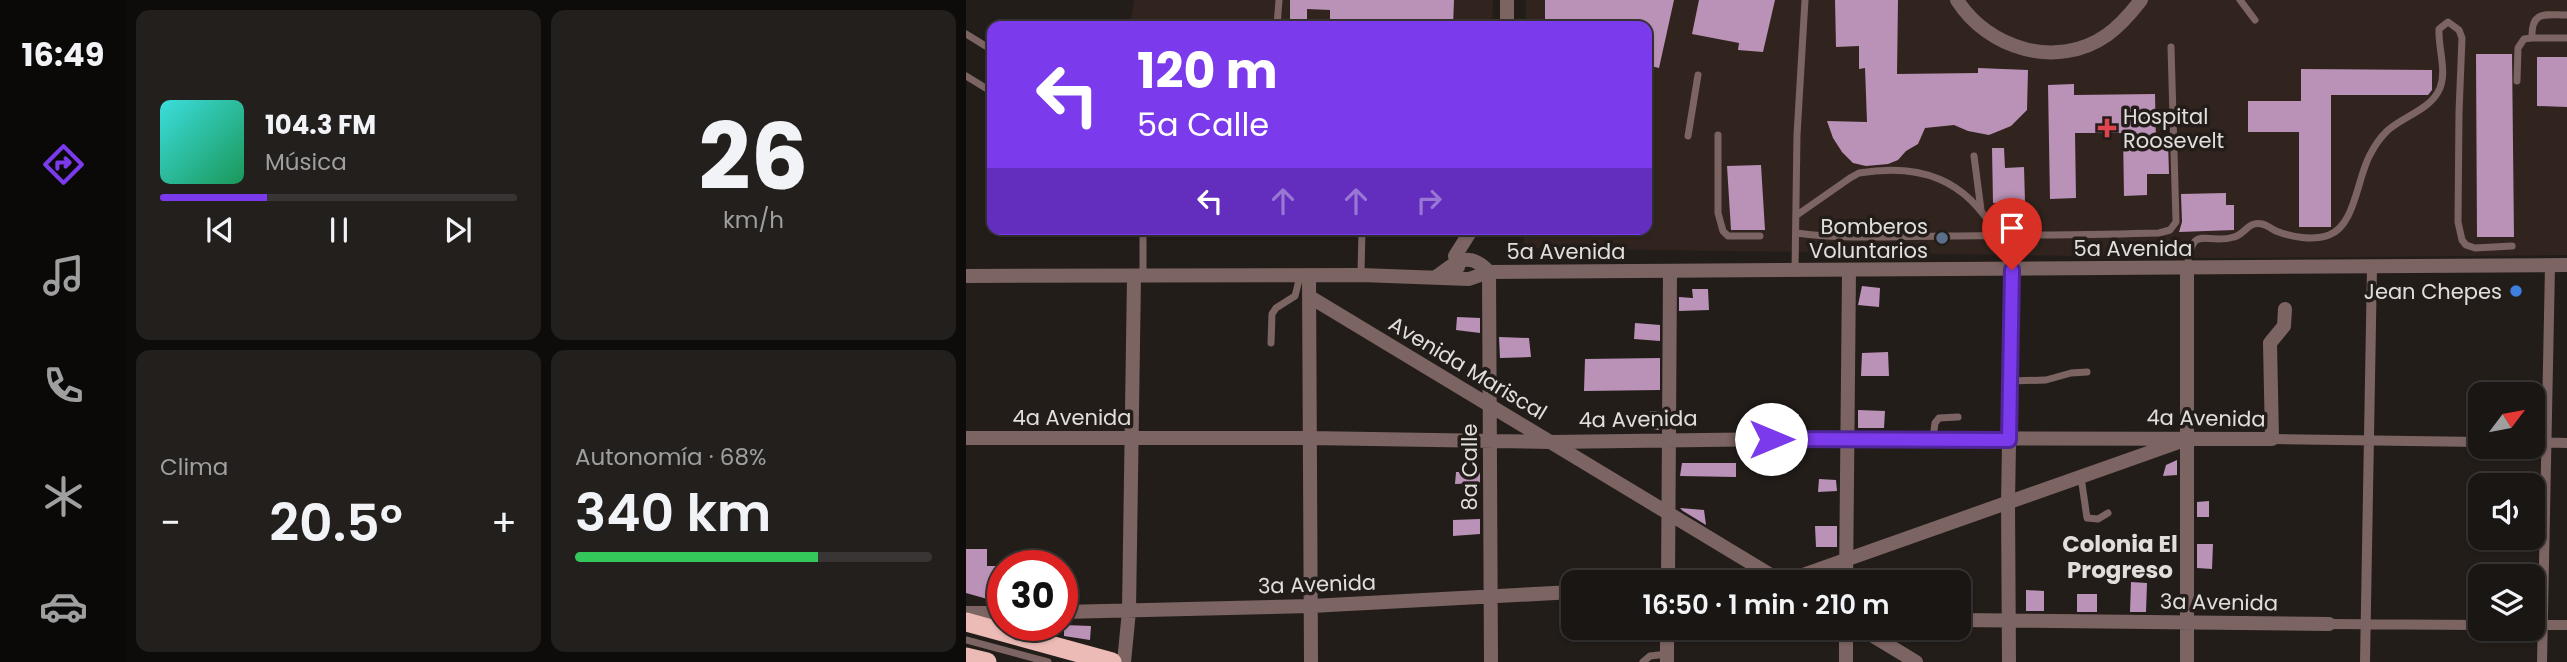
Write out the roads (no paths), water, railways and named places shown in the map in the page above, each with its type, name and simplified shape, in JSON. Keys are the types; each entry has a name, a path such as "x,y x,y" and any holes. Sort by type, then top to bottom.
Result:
{"highway":[{"path":"966,622 1112,662"},
{"path":"966,657 988,662"}],"street":[{"path":"1507,0 1507,21"},
{"path":"1957,0 1965,13 1984,31 2006,44 2031,51 2057,52 2082,47 2105,37 2125,20 2141,0"},
{"name":"8a Calle","path":"1455,262 1457,252 1470,235"},
{"name":"8a Calle","path":"1474,235 1473,244 1483,267 1489,405 1492,662"},
{"name":"5a Avenida","path":"1455,262 1465,259 1483,267 1670,272 2567,265"},
{"path":"1435,278 1455,262 1469,279"},
{"path":"2541,564 2547,442 2550,265"},
{"name":"5a Avenida","path":"966,276 1361,275 1469,279 1483,267"},
{"path":"2365,662 2372,267"},
{"path":"2186,268 2187,662"},
{"path":"2009,662 2008,502 2012,270"},
{"path":"1846,570 1849,271"},
{"path":"1668,570 1670,272"},
{"path":"1304,276 1310,297 1311,662"},
{"path":"1124,662 1129,611 1139,277"},
{"name":"Avenida Mariscal","path":"1310,297 1764,570"},
{"path":"2272,439 2270,343 2284,326 2286,309"},
{"name":"4a Avenida","path":"966,438 1310,438 1551,442 1847,438 2272,439 2468,442"},
{"path":"1816,570 2187,439"},
{"path":"2547,442 2567,443"},
{"name":"3a Avenida","path":"1078,612 1311,606 1561,593"},
{"path":"966,613 987,613"},
{"name":"3a Avenida","path":"1971,620 2468,625"},
{"path":"2545,625 2567,625"},
{"path":"1667,640 1667,658"},
{"path":"1846,640 1846,662"},
{"path":"1880,640 1916,662"},
{"path":"2540,641 2542,662"}],"lane":[{"path":"1277,21 1279,0"},
{"path":"1795,271 1797,135 1805,0"},
{"path":"2241,0 2255,20"},
{"path":"2532,38 2532,28 2538,16 2567,15"},
{"path":"2186,268 2191,245 2196,240 2203,237 2235,237 2252,224 2262,224 2296,237 2313,238 2328,236 2342,228 2350,212 2362,167 2373,149 2387,130 2431,100 2440,87 2442,72 2439,29 2448,22 2459,30 2462,38 2458,209 2462,240 2466,245 2475,248 2512,246"},
{"path":"966,34 987,47"},
{"path":"2517,81 2518,48 2524,39 2567,38"},
{"path":"1796,233 1877,236 2160,233 2170,230 2176,222 2171,47"},
{"path":"1688,136 1698,75"},
{"path":"966,76 987,89"},
{"path":"1717,135 1718,214 1721,225 1728,236 1760,236"},
{"path":"1974,156 1981,210"},
{"path":"1797,215 1850,178 1870,172 1924,173 1942,178 1981,210 1997,235"},
{"path":"1139,277 1142,235"},
{"path":"1361,275 1362,235"},
{"path":"1271,343 1272,314 1276,308 1295,296 1304,276"},
{"path":"2010,381 2046,380 2087,372"},
{"path":"1933,439 1935,423 1939,418 1958,417"},
{"path":"2081,476 2087,518 2098,519 2108,513"},
{"path":"966,640 1048,662"},
{"path":"1643,662 1650,656 1667,658"}],"place":[{"name":"Hospital Roosevelt","path":"2107,128"},
{"name":"Bomberos Voluntarios","path":"1942,238"},
{"name":"Jean Chepes","path":"2516,291"}],"district":[{"name":"Colonia El Progreso","path":"2120,557"}]}
